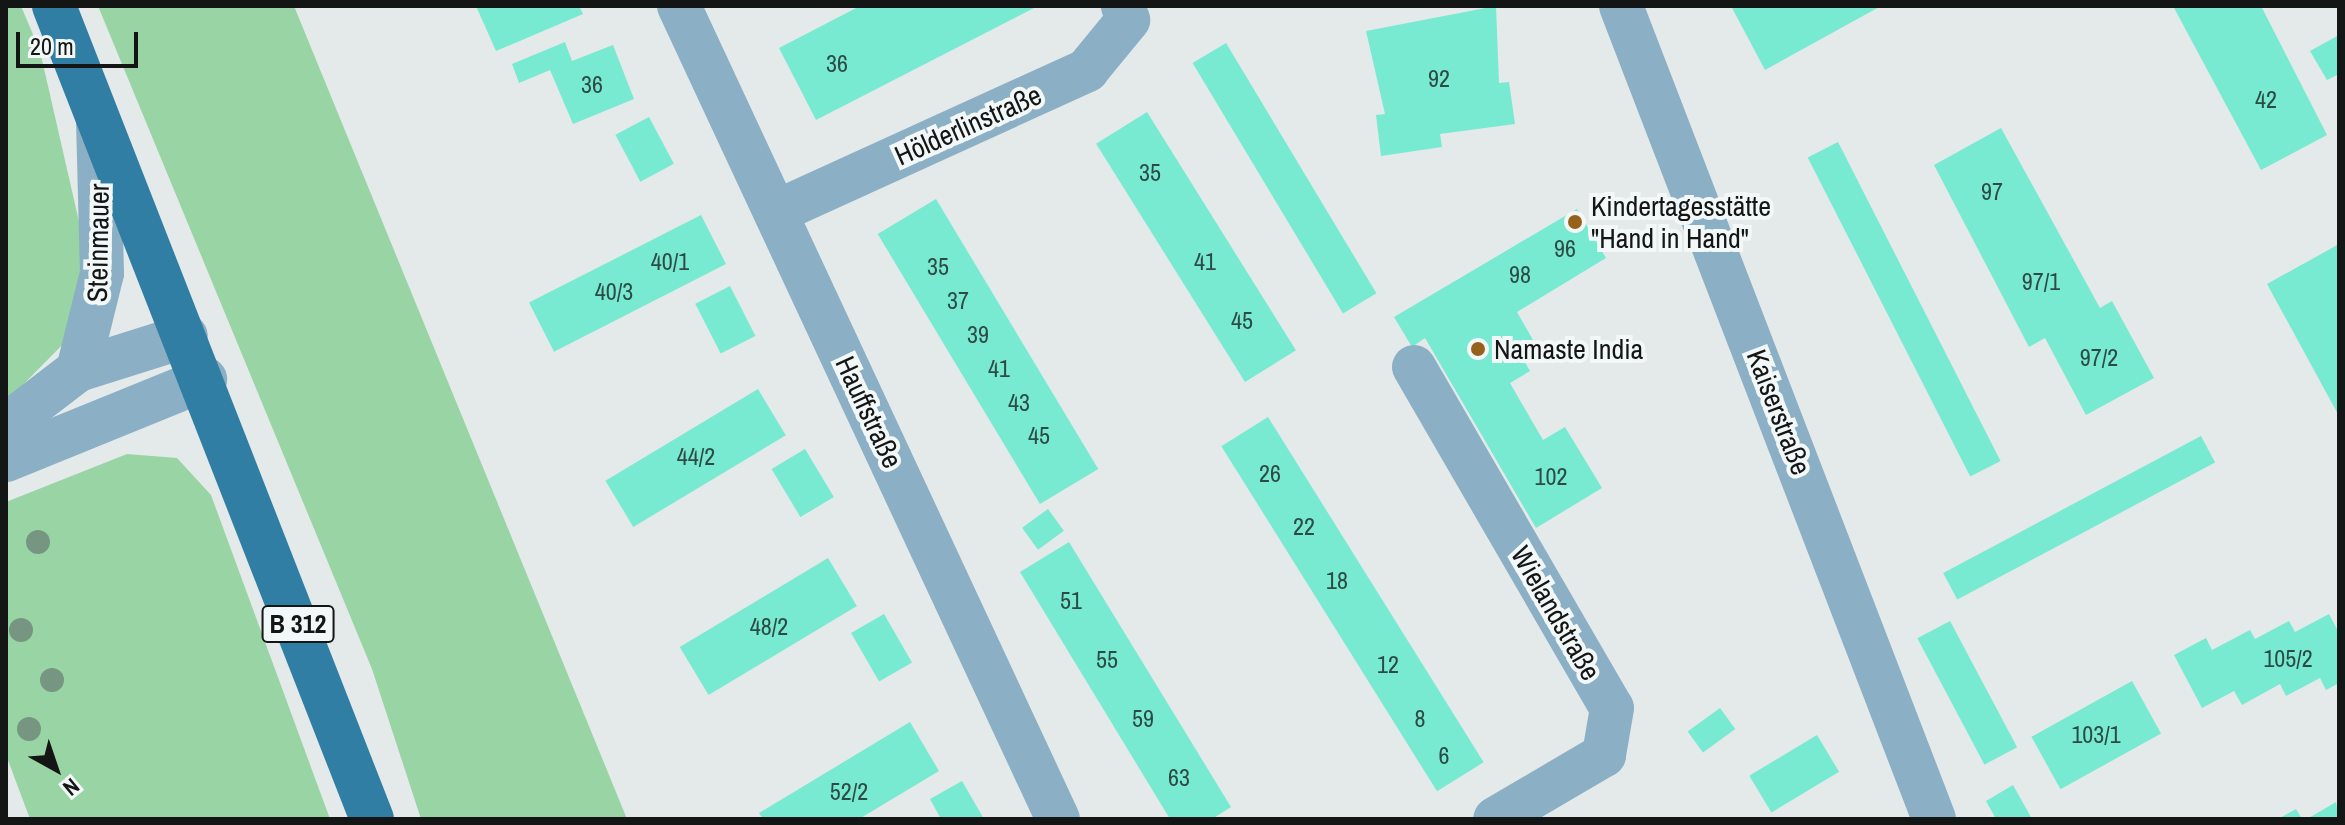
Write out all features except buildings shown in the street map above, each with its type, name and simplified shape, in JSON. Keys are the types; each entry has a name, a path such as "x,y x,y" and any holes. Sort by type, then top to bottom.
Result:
{"main road":[{"name":"B 312","path":"54,6 205,379 372,819"}],"street":[{"name":"Hauffstraße","path":"679,6 1058,819"},
{"name":"Hölderlinstraße","path":"776,212 1087,70 1128,20 1123,6"},
{"name":"Kaiserstraße","path":"1621,6 1934,819"},
{"name":"Steinmauer","path":"78,370 102,273 98,112"},
{"path":"6,425 78,370 186,336"},
{"name":"Wielandstraße","path":"1414,367 1612,708 1604,755 1495,819"},
{"path":"6,460 205,379"}],"green space":[{"path":"6,6 21,6 40,51 88,261 68,339 6,402"},
{"path":"98,6 294,6 627,819 421,819 372,669"},
{"path":"127,454 177,458 211,495 330,819 30,819 6,755 6,502"}],"place":[{"name":"Kindertagesstätte \"Hand in Hand\"","path":"1575,222"},
{"name":"Namaste India","path":"1478,349"}]}
